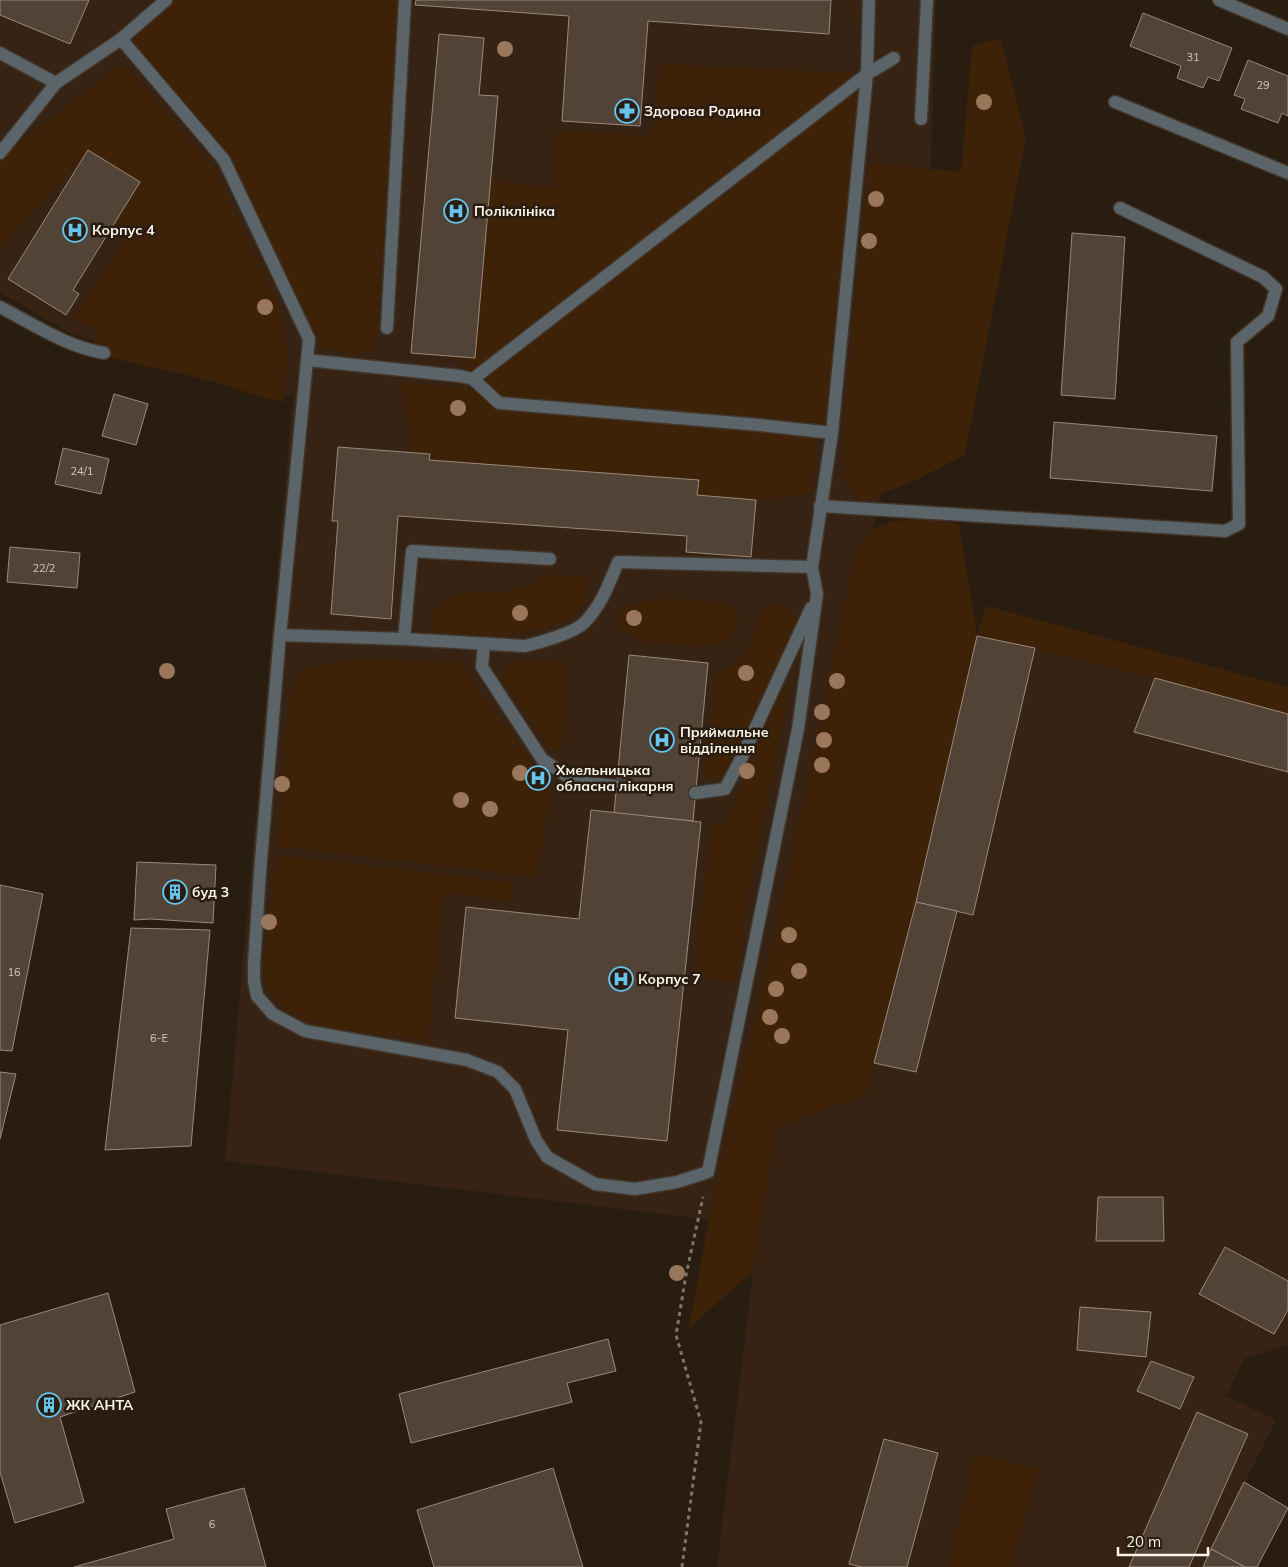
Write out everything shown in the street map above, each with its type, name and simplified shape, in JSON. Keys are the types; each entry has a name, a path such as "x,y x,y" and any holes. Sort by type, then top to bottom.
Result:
{"street":[{"path":"0,153 56,83 122,39 166,0"},
{"path":"387,328 405,0"},
{"path":"122,39 224,160 309,339 280,635 254,965 254,981 257,996 273,1014 305,1031 467,1060 498,1072 515,1090 536,1140 547,1157 595,1184 635,1189 677,1182 708,1172 798,729 817,594 812,567 832,433 867,74 869,0"},
{"path":"921,119 927,0"},
{"path":"1219,0 1288,29"},
{"path":"0,53 56,83"},
{"path":"473,379 867,74 894,58"},
{"path":"1115,102 1288,173"},
{"path":"820,506 1225,531 1239,524 1237,342 1268,316 1276,290 1263,277 1120,208"},
{"path":"0,307 64,340 91,351 104,353"},
{"path":"307,360 460,376 473,379 499,403 760,424 832,433"},
{"path":"404,639 412,551 550,559"},
{"path":"280,635 404,639 525,646 545,642 583,624 604,598 618,562 812,567"},
{"path":"696,793 725,789 743,755 817,594"},
{"path":"484,644 482,667 542,759 574,782 616,786"}],"path":[{"path":"682,1567 701,1422 676,1335 686,1275 708,1172"}],"shaded area":[{"name":"Хмельницька обласна лікарня","path":"0,0 936,0 927,285 719,1221 225,1161 293,396 71,334 0,292"},
{"path":"175,0 400,0 375,351 353,355 321,347 229,155 131,38"},
{"path":"1001,39 1026,138 965,455 918,479 859,503 844,476 844,425 869,163 961,172 972,46"},
{"path":"123,63 215,169 281,308 287,354 284,402 263,398 189,375 132,363 91,351 97,330 73,318 122,243 112,228 140,182 87,153 0,248 0,158"},
{"path":"660,64 867,74 832,433 499,403 460,376 477,179 553,188 557,130 652,136"},
{"path":"400,382 469,388 501,409 817,435 812,493 756,500 697,495 698,480 429,460 429,454 412,453"},
{"path":"920,518 959,524 977,635 986,606 1288,687 1288,714 1094,663 977,636 916,902 866,1094 777,1127 753,1271 689,1328 714,1193 793,849 856,549 872,530 891,522"},
{"path":"545,574 590,577 582,605 568,621 519,635 454,636 435,633 430,615 446,599 466,591 502,592 534,585"},
{"path":"666,598 725,603 739,614 738,629 722,644 699,647 641,641 618,627 617,614 630,604"},
{"path":"765,605 782,605 796,617 802,628 729,781 704,777 716,673 735,662 747,651 757,621"},
{"path":"986,606 1288,687 1288,1345 1244,1359 1226,1396 1276,1420 1203,1567 717,1567 753,1271 777,1127 866,1094 916,902 977,636"},
{"path":"362,658 460,663 551,788 537,877 276,846 289,699 295,679 308,668"},
{"path":"517,661 568,662 562,750 550,749 502,680 505,664"},
{"path":"784,684 790,688 750,889 735,984 695,976 711,824 725,825"},
{"path":"276,855 513,882 512,901 444,893 428,1041 320,1026 285,1009 267,984 265,966"},
{"path":"975,1454 1039,1469 1011,1567 948,1567"}],"building":[{"path":"0,0 89,0 70,44 0,15"},
{"path":"416,0 831,0 829,34 648,21 640,126 562,121 569,16 415,5"},
{"path":"1143,13 1232,48 1219,81 1208,77 1203,88 1177,78 1181,66 1130,46"},
{"path":"439,34 484,38 479,95 498,96 475,358 411,353"},
{"path":"1248,60 1288,76 1288,116 1282,113 1278,123 1241,109 1245,99 1234,95"},
{"path":"88,150 140,182 73,290 79,294 66,315 8,279"},
{"path":"1072,233 1125,237 1115,399 1061,395"},
{"path":"114,394 148,404 136,445 102,436"},
{"path":"1054,422 1217,436 1212,491 1050,478"},
{"path":"338,447 430,454 429,460 699,480 697,495 756,500 751,557 686,552 687,536 398,516 391,619 331,614 338,521 332,521"},
{"path":"63,448 109,459 101,494 55,484"},
{"path":"10,547 80,553 77,588 7,582"},
{"path":"977,636 1035,648 973,915 916,902"},
{"path":"629,655 708,663 693,821 614,813"},
{"path":"1155,678 1288,714 1288,772 1134,732"},
{"path":"591,810 701,822 667,1141 557,1130 568,1030 455,1018 466,907 579,919"},
{"name":"буд 3","path":"137,862 216,865 213,923 150,919 134,920"},
{"path":"0,885 43,894 12,1051 0,1050"},
{"path":"916,902 957,911 916,1072 874,1063"},
{"path":"131,928 210,930 191,1146 105,1150"},
{"path":"0,1072 16,1074 0,1139"},
{"path":"1098,1197 1163,1197 1164,1241 1096,1241"},
{"path":"1225,1247 1288,1281 1288,1310 1274,1334 1199,1294"},
{"name":"ЖК АНТА","path":"108,1293 135,1392 60,1417 84,1502 15,1523 0,1472 0,1325"},
{"path":"1080,1307 1151,1312 1146,1357 1077,1350"},
{"path":"608,1339 616,1371 567,1383 572,1402 411,1443 399,1394"},
{"path":"1151,1361 1194,1377 1180,1409 1137,1391"},
{"path":"1197,1412 1248,1434 1189,1567 1129,1567"},
{"path":"884,1439 938,1453 907,1567 862,1567 849,1564"},
{"path":"553,1468 583,1567 434,1567 417,1510"},
{"path":"1244,1482 1288,1508 1257,1567 1245,1567 1211,1549"},
{"path":"244,1488 266,1567 74,1567 174,1539 166,1509"},
{"path":"1211,1549 1245,1567 1203,1567"}],"place":[{"name":"Здорова Родина","path":"627,111"},
{"name":"Поліклініка","path":"456,211"},
{"name":"Корпус 4","path":"75,230"},
{"name":"Приймальне відділення","path":"662,740"},
{"name":"Хмельницька обласна лікарня","path":"538,778"},
{"name":"буд 3","path":"175,892"},
{"name":"Корпус 7","path":"621,979"},
{"name":"ЖК АНТА","path":"49,1405"}]}
